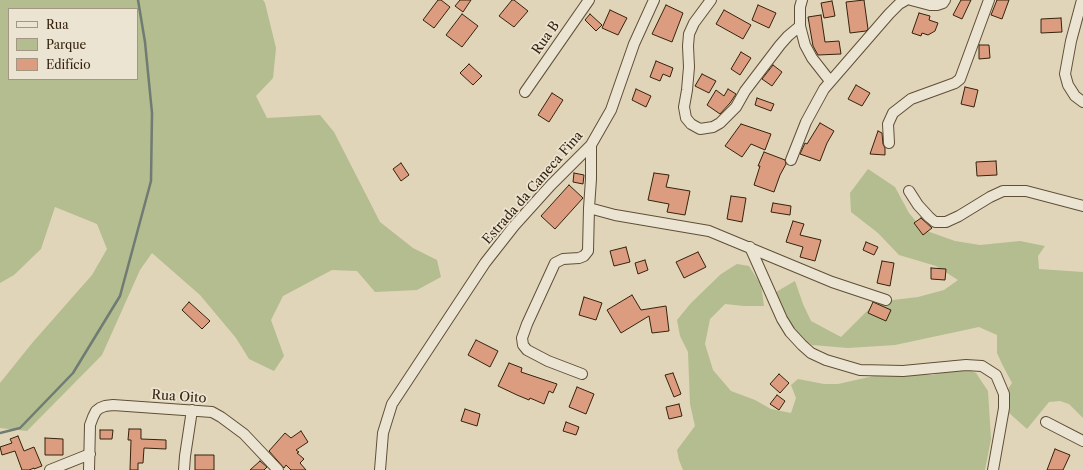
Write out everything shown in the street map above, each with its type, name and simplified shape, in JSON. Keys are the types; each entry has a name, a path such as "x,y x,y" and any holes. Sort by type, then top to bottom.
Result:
{"street":[{"name":"Rua B","path":"525,92 589,0"},
{"name":"Estrada da Caneca Fina","path":"380,470 383,434 392,404 485,262 550,185 590,145 611,110 634,44 654,0"},
{"path":"711,0 689,34 689,67 684,106 686,118 691,124 700,129 713,127 720,123 736,107 745,91 780,45 800,26"},
{"path":"802,0 800,6 800,26 805,45 812,58 830,81"},
{"path":"791,160 806,122 830,81 889,14 899,4 906,0"},
{"path":"911,0 930,5 937,5 943,3 945,0"},
{"path":"889,143 888,124 893,113 911,99 955,83 960,79 989,0"},
{"path":"1082,0 1071,41 1066,74 1068,85 1075,96 1083,102"},
{"path":"582,374 548,361 527,350 523,345 522,338 555,263 563,258 579,258 584,256 588,251 591,180 590,145"},
{"path":"909,191 928,217 935,222 946,222 959,216 1002,191 1026,191 1083,206"},
{"path":"589,208 615,215 709,230 832,282 886,300"},
{"path":"750,247 782,319 790,332 811,353 826,360 860,370 903,372 966,365 982,366 996,375 1004,394 1004,408 993,470"},
{"name":"Rua Oito","path":"90,454 90,425 92,417 96,411 105,406 192,410 212,412 221,416 244,434 278,470"},
{"path":"184,470 192,410"},
{"path":"1046,422 1083,441"},
{"path":"50,470 90,454 89,470"}],"green space":[{"path":"0,0 263,0 276,48 273,78 256,96 267,118 320,115 334,132 380,222 413,248 437,260 441,277 417,290 375,292 357,271 332,270 283,296 271,320 284,356 274,371 249,359 236,338 200,295 152,253 140,270 102,355 27,431 0,428 0,383 33,342 92,275 107,249 97,224 55,207 41,249 14,275 0,283"},
{"path":"868,169 895,187 909,213 921,227 927,231 955,241 980,245 1020,241 1045,246 1038,256 1039,269 1083,272 1083,418 1069,404 1060,401 1049,402 1027,429 1008,412 1006,392 1012,383 997,353 997,335 979,327 895,345 848,348 812,345 795,334 776,292 795,281 811,321 841,337 876,302 918,297 944,290 958,280 936,266 899,255 878,233 851,212 850,193"},
{"path":"737,264 749,266 761,285 764,306 725,304 710,319 705,344 713,370 731,391 755,400 771,409 791,413 796,398 791,385 798,379 824,384 838,384 887,373 933,375 961,367 976,373 988,391 991,439 985,470 683,470 677,450 695,426 690,404 688,352 680,336 677,320 691,303 721,274"}],"building":[{"path":"438,0 441,0 450,7 434,28 423,20"},
{"path":"460,0 471,0 463,12 455,6"},
{"path":"512,0 528,11 514,27 499,16"},
{"path":"864,0 868,29 866,31 850,33 846,2"},
{"path":"961,0 971,0 962,19 953,15"},
{"path":"997,0 1009,0 1002,19 991,15"},
{"path":"832,1 835,16 824,18 821,3"},
{"path":"666,5 683,13 672,42 652,34"},
{"path":"758,5 776,13 769,28 752,20"},
{"path":"610,10 627,18 618,35 602,28"},
{"path":"724,10 751,25 743,39 716,24"},
{"path":"919,13 930,16 929,20 938,23 935,31 928,35 922,33 921,36 912,33"},
{"path":"462,14 478,26 462,47 446,35"},
{"path":"590,14 602,25 596,31 585,20"},
{"path":"821,15 825,42 839,41 841,54 818,55 813,46 808,17"},
{"path":"1061,18 1062,32 1041,33 1041,19"},
{"path":"979,45 989,45 990,58 979,59"},
{"path":"741,52 751,58 740,75 731,69"},
{"path":"656,61 673,68 670,77 663,74 660,81 650,77"},
{"path":"469,64 482,76 473,85 460,73"},
{"path":"773,65 782,72 772,86 762,79"},
{"path":"702,74 716,81 709,93 695,86"},
{"path":"856,85 870,93 862,106 848,99"},
{"path":"965,87 978,90 974,107 961,104"},
{"path":"636,89 651,96 646,107 632,100"},
{"path":"728,89 736,94 720,114 707,105 716,90 724,96"},
{"path":"552,93 563,100 549,122 538,115"},
{"path":"757,98 774,104 771,111 755,105"},
{"path":"820,123 834,131 827,143 820,161 800,154 805,143 807,144"},
{"path":"741,124 771,134 765,150 751,144 742,157 725,146"},
{"path":"878,131 882,133 885,155 870,154"},
{"path":"764,152 785,160 786,164 774,192 754,185 760,166 758,166"},
{"path":"996,161 997,175 977,176 976,162"},
{"path":"401,163 409,175 401,181 393,169"},
{"path":"574,173 584,175 583,184 573,182"},
{"path":"654,173 669,175 666,187 690,191 685,215 667,212 669,204 648,200"},
{"path":"569,185 583,198 555,229 541,216"},
{"path":"731,196 746,198 742,222 727,219"},
{"path":"773,203 791,206 790,215 771,212"},
{"path":"921,218 932,228 923,235 914,223"},
{"path":"793,221 804,224 800,235 821,240 815,261 800,257 803,247 786,242"},
{"path":"866,242 878,247 874,255 863,250"},
{"path":"626,247 630,262 614,266 610,251"},
{"path":"698,252 706,267 684,278 676,262"},
{"path":"645,260 648,270 638,274 635,263"},
{"path":"882,261 894,263 890,286 877,283"},
{"path":"931,268 946,269 945,280 931,279"},
{"path":"632,295 641,310 666,306 669,331 652,333 649,316 621,333 607,310"},
{"path":"584,297 602,303 596,320 579,315"},
{"path":"189,302 210,321 202,329 182,310"},
{"path":"873,302 891,310 886,321 868,313"},
{"path":"476,340 498,351 490,367 468,355"},
{"path":"509,363 522,368 521,372 557,384 553,393 549,391 544,404 530,398 529,400 498,386"},
{"path":"673,373 681,394 674,397 665,375"},
{"path":"779,374 789,383 780,393 770,384"},
{"path":"577,387 594,394 586,414 569,407"},
{"path":"777,395 785,401 779,410 770,404"},
{"path":"679,404 682,416 669,419 666,407"},
{"path":"465,409 480,414 477,426 461,421"},
{"path":"566,422 579,427 576,435 563,431"},
{"path":"129,429 141,429 141,439 166,440 166,449 144,448 143,463 138,463 138,470 130,470 131,440 128,440"},
{"path":"100,430 113,430 112,439 100,439"},
{"path":"301,431 308,442 296,450 299,452 297,453 304,459 300,463 306,470 291,470 286,465 284,468 269,451 285,433 291,438"},
{"path":"18,436 24,451 34,447 42,466 29,470 22,470 15,451 2,455 0,447 12,443 10,439"},
{"path":"45,438 63,439 63,455 45,455"},
{"path":"1055,449 1070,455 1063,470 1047,470"},
{"path":"195,455 214,455 214,470 195,470"},
{"path":"260,461 267,467 264,470 250,470"}],"waterway":[{"path":"0,433 20,428 73,373 120,296 151,181 152,113 145,42 138,0"}]}
